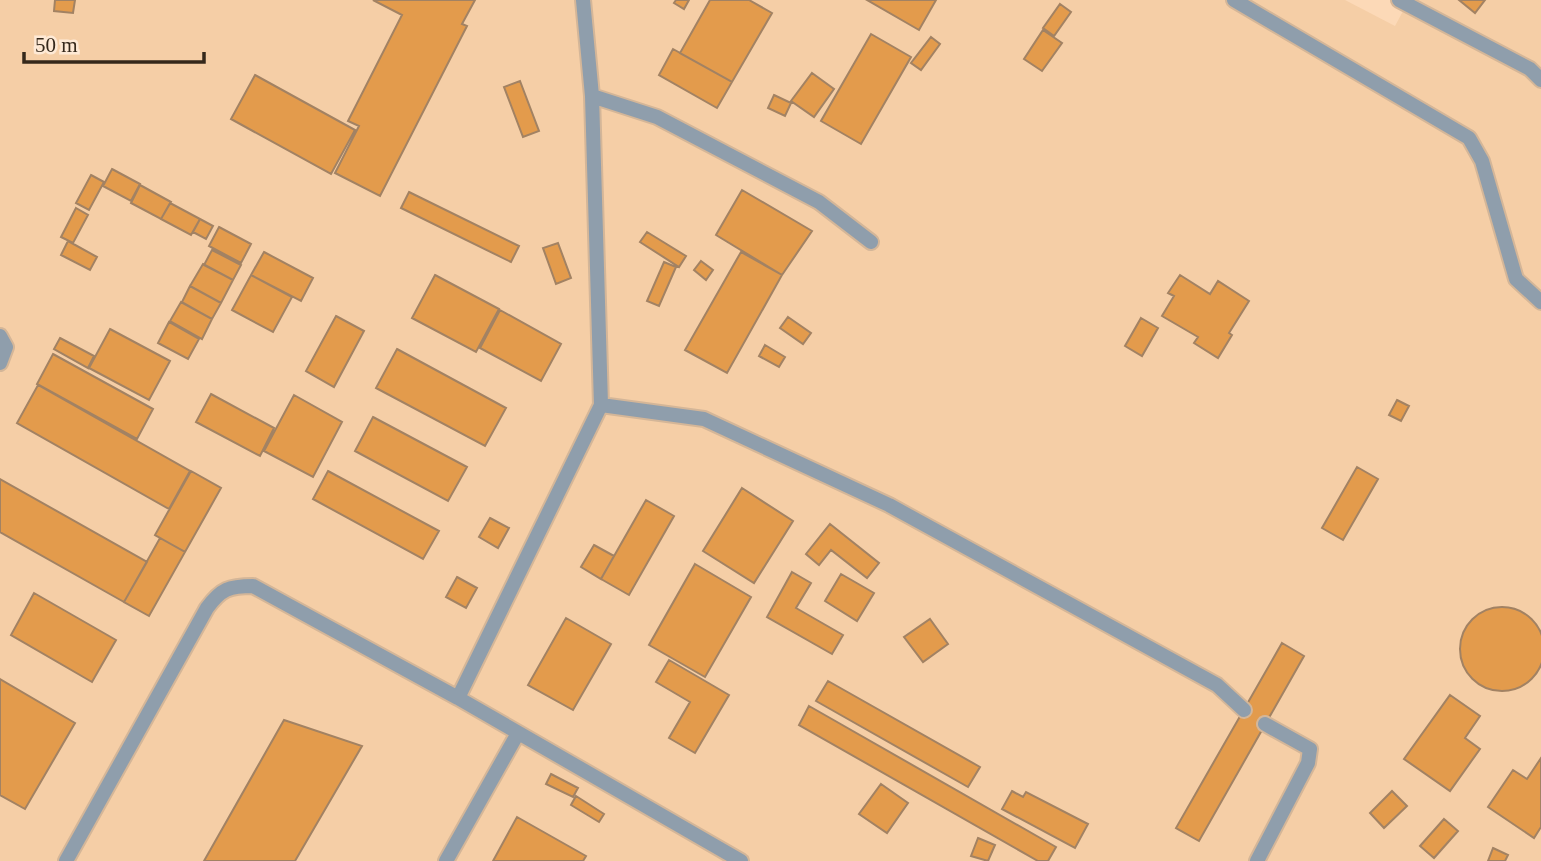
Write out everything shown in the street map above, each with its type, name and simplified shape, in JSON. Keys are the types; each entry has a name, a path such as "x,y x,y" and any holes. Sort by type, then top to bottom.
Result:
{"lane":[{"path":"458,698 601,405 592,96 583,0"},
{"path":"1234,0 1469,138 1482,161 1516,279 1541,302"},
{"path":"1399,0 1530,69 1541,80"},
{"path":"592,96 657,117 819,202 871,242"},
{"path":"0,336 6,347 0,363"},
{"path":"601,405 704,419 889,505 1217,685 1244,709"},
{"path":"66,861 206,608 218,594 234,586 253,586 261,590 458,698 741,861"},
{"path":"1257,861 1308,762 1310,749 1265,724"},
{"path":"446,861 518,733"}],"shaded area":[{"path":"0,0 1345,0 1395,26 1409,0 1541,0 1541,861 0,861"}],"building":[{"path":"55,0 75,0 73,13 54,11"},
{"path":"373,0 475,0 462,24 467,26 380,196 335,173 359,126 348,121 402,15"},
{"path":"676,0 689,0 684,9 674,3"},
{"path":"710,0 749,0 772,13 732,82 680,53"},
{"path":"867,0 936,0 919,30"},
{"path":"1459,0 1485,0 1475,13"},
{"path":"1060,4 1071,12 1054,36 1043,28"},
{"path":"1043,30 1062,43 1042,71 1024,59"},
{"path":"871,34 911,57 861,144 821,121"},
{"path":"931,37 940,44 921,70 911,63"},
{"path":"673,49 732,82 717,108 659,75"},
{"path":"812,73 834,89 814,117 791,101"},
{"path":"255,75 355,130 331,174 231,119"},
{"path":"520,81 539,131 523,137 504,87"},
{"path":"774,95 791,103 785,116 768,108"},
{"path":"112,169 140,184 131,201 103,186"},
{"path":"91,175 104,182 89,210 76,203"},
{"path":"140,185 171,202 161,219 131,203"},
{"path":"742,190 812,231 782,275 716,235"},
{"path":"409,192 519,246 511,262 401,208"},
{"path":"170,203 200,219 191,235 161,219"},
{"path":"76,208 88,215 73,243 61,237"},
{"path":"200,219 213,226 206,239 193,232"},
{"path":"219,227 251,244 241,263 209,246"},
{"path":"647,232 686,256 679,267 640,242"},
{"path":"68,241 97,257 90,270 61,255"},
{"path":"558,243 571,278 556,284 543,248"},
{"path":"212,250 241,265 233,280 204,265"},
{"path":"264,252 313,278 301,301 251,275"},
{"path":"741,252 782,275 727,373 685,350"},
{"path":"701,261 713,270 706,280 694,270"},
{"path":"664,262 676,267 659,306 647,301"},
{"path":"203,264 233,280 221,303 190,286"},
{"path":"251,275 292,297 273,332 232,310"},
{"path":"435,275 499,309 476,352 412,318"},
{"path":"1180,275 1210,294 1218,281 1249,301 1229,333 1232,335 1218,358 1194,343 1198,337 1162,316 1174,296 1168,293"},
{"path":"190,286 221,303 212,319 182,302"},
{"path":"181,302 212,319 202,339 170,321"},
{"path":"500,310 561,344 541,381 480,348"},
{"path":"336,316 364,331 334,387 306,371"},
{"path":"788,317 811,333 803,344 780,328"},
{"path":"1141,318 1158,328 1142,356 1125,346"},
{"path":"169,322 199,339 188,359 158,343"},
{"path":"110,329 170,361 149,400 89,368"},
{"path":"60,338 94,356 88,368 54,349"},
{"path":"765,345 785,357 779,367 759,356"},
{"path":"397,349 506,408 485,446 376,388"},
{"path":"53,354 153,409 137,439 37,384"},
{"path":"38,385 190,471 169,509 17,423"},
{"path":"211,394 274,428 260,456 196,422"},
{"path":"294,395 342,422 313,477 264,451"},
{"path":"1397,400 1409,406 1401,421 1389,415"},
{"path":"373,417 467,467 448,501 355,451"},
{"path":"1357,467 1378,479 1343,540 1322,528"},
{"path":"191,471 221,488 185,552 155,535"},
{"path":"328,471 439,531 423,559 313,499"},
{"path":"0,479 147,562 124,602 0,532"},
{"path":"742,488 793,521 754,583 703,551"},
{"path":"646,500 674,516 629,595 601,579"},
{"path":"490,518 509,528 498,548 479,537"},
{"path":"830,524 879,563 867,578 831,550 819,565 806,554"},
{"path":"160,538 185,552 149,616 124,602"},
{"path":"594,545 614,556 601,579 581,567"},
{"path":"695,564 751,597 705,677 649,645"},
{"path":"792,572 811,583 796,608 843,635 832,654 767,617"},
{"path":"841,574 874,593 857,621 825,601"},
{"path":"457,577 477,588 466,608 446,597"},
{"path":"34,593 116,640 92,682 11,635"},
{"path":"1502,607 1518,610 1532,619 1541,633 1544,649 1541,665 1532,679 1518,688 1502,691 1486,688 1472,679 1463,665 1460,649 1463,633 1472,619 1486,610"},
{"path":"566,618 611,644 573,710 528,685"},
{"path":"930,619 948,644 923,662 904,637"},
{"path":"1282,643 1304,656 1199,841 1176,828"},
{"path":"669,660 729,695 695,753 669,738 690,702 656,682"},
{"path":"0,679 75,723 25,809 0,795"},
{"path":"828,681 980,767 968,787 816,701"},
{"path":"1450,695 1480,716 1465,738 1480,749 1450,791 1404,759"},
{"path":"809,706 1056,847 1048,861 1038,861 799,725"},
{"path":"284,720 362,746 295,861 204,861"},
{"path":"1541,758 1541,827 1534,838 1488,807 1513,770 1527,779"},
{"path":"551,774 578,788 573,797 546,784"},
{"path":"881,784 908,803 887,833 859,814"},
{"path":"1012,791 1023,797 1026,792 1088,824 1075,848 1002,809"},
{"path":"1392,791 1407,806 1384,828 1370,813"},
{"path":"576,796 604,814 599,822 571,805"},
{"path":"517,817 586,856 583,861 493,861"},
{"path":"1444,819 1458,831 1434,858 1420,846"},
{"path":"978,838 995,845 988,861 971,856"},
{"path":"1493,848 1508,855 1505,861 1488,861"}]}
